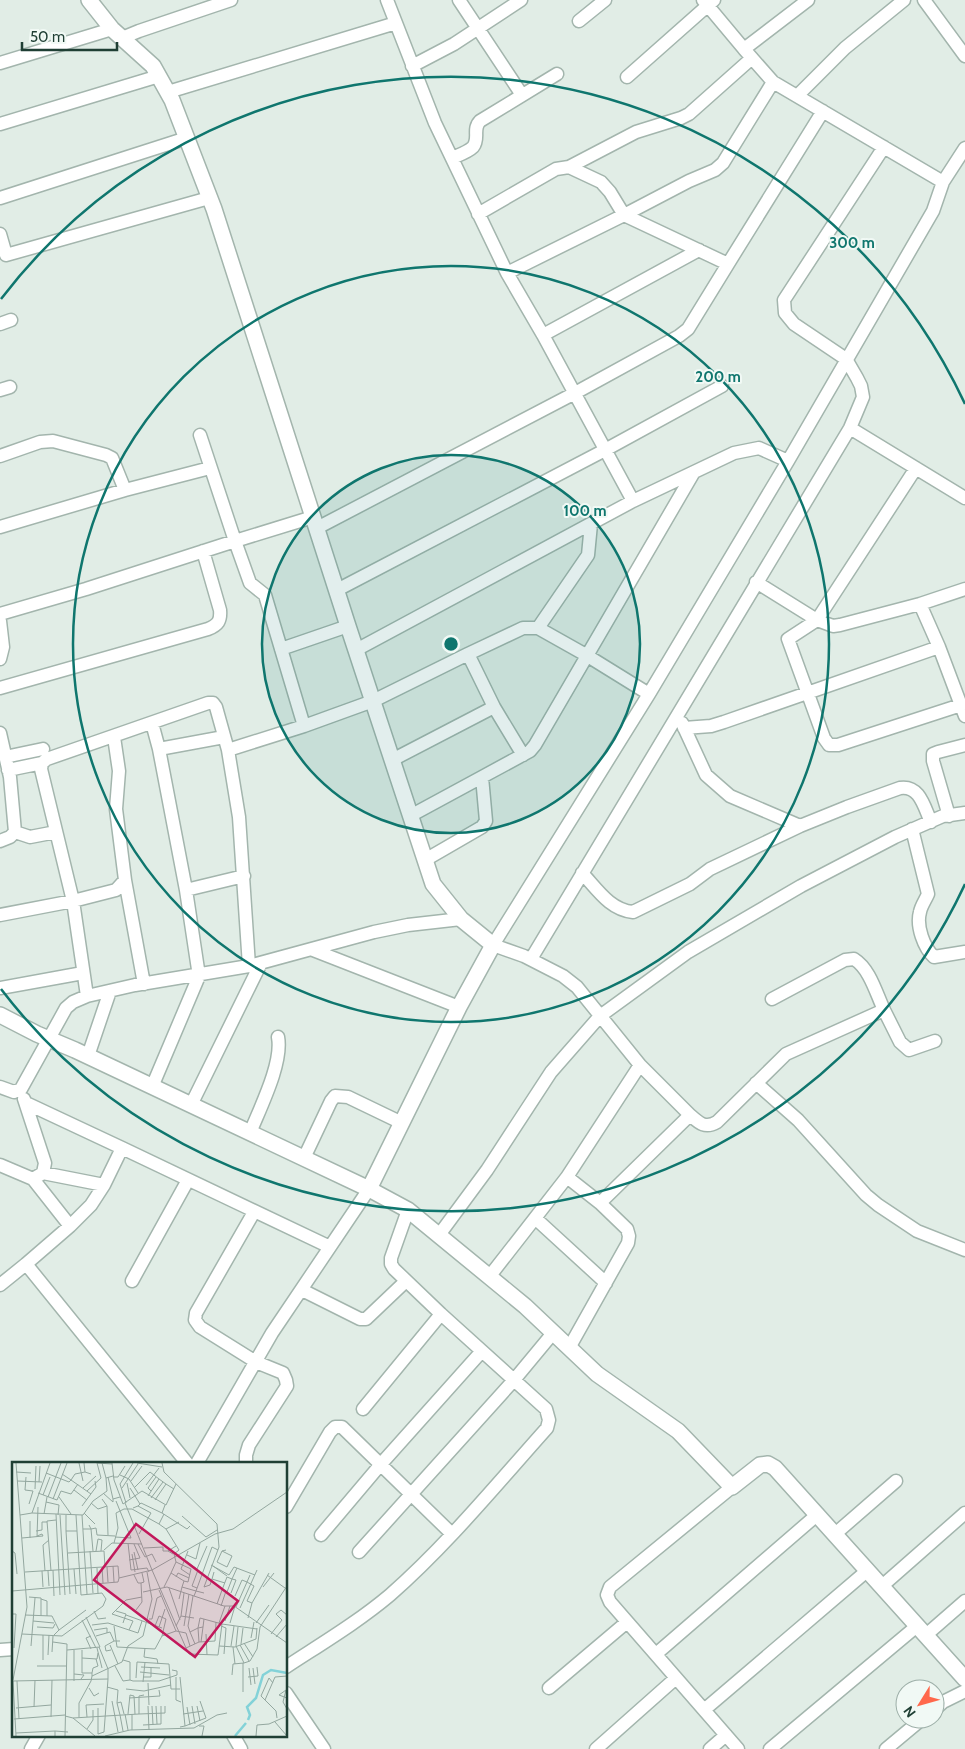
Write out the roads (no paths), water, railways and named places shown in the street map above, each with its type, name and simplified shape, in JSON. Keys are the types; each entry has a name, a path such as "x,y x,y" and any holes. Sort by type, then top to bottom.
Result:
{"street":[{"path":"89,0 117,34 153,66 172,100 187,138 210,198 433,884 461,919 493,945 527,957 564,976 577,987 640,1065 702,1125 710,1126 717,1122 786,1054 884,1010"},
{"path":"0,63 117,34 139,31 231,0"},
{"path":"387,0 435,123 478,214 507,273 543,335 633,501"},
{"path":"459,0 522,95"},
{"path":"412,66 454,44 521,0"},
{"path":"579,21 605,0"},
{"path":"478,214 556,169 569,167 643,129 682,118 689,114 748,54 808,0"},
{"path":"797,96 845,48 904,0"},
{"path":"924,0 965,56"},
{"path":"627,77 708,2 748,54 773,82 943,182"},
{"path":"168,92 396,23"},
{"path":"452,158 470,150 475,145 477,125 480,121 557,74"},
{"path":"0,124 159,76"},
{"path":"507,273 624,216 689,181 715,170 723,163 773,82"},
{"path":"0,614 86,589 235,541 315,522 575,393 679,336 688,329 823,111"},
{"path":"0,198 187,138"},
{"path":"527,957 582,873 850,428 863,397 861,386 846,359 794,324 785,313 784,300 884,147"},
{"path":"198,1462 272,1333 369,1189 459,1007 493,945 648,694 788,461 933,211 943,182 965,148"},
{"path":"569,167 601,182 610,192 624,216 728,264"},
{"path":"0,234 3,256 210,198"},
{"path":"543,335 699,250"},
{"path":"337,590 605,450 722,386"},
{"path":"850,428 965,498"},
{"path":"200,435 250,583 265,595 304,726"},
{"path":"0,456 40,442 53,442 106,455 112,458 125,490"},
{"path":"356,650 633,501 734,453 759,448 788,461"},
{"path":"0,527 125,490 210,468"},
{"path":"916,468 817,620 788,639 824,738 829,745 838,745 963,710 940,647 920,604"},
{"path":"410,816 523,755 536,746 586,656 694,472"},
{"path":"538,628 588,555 591,524"},
{"path":"0,688 208,630 217,625 220,618 220,610 203,551"},
{"path":"756,582 817,620 833,626 920,604 965,589"},
{"path":"0,622 3,646 0,658"},
{"path":"281,649 348,626"},
{"path":"228,750 304,726 372,701 523,628 538,628 648,694"},
{"path":"684,728 711,726 940,647"},
{"path":"468,654 494,707 523,755"},
{"path":"87,996 72,901 41,769 42,764 46,759 208,703 213,703 216,707 228,750 239,817 255,965 191,1105"},
{"path":"392,760 494,707"},
{"path":"678,714 706,775 730,796 800,826"},
{"path":"152,723 159,749 186,890 199,976 152,1087"},
{"path":"0,733 15,832"},
{"path":"114,737 119,771 116,809 125,880 144,984"},
{"path":"159,749 224,737"},
{"path":"949,816 933,761 933,754 965,745"},
{"path":"5,757 43,749"},
{"path":"6,775 42,764"},
{"path":"425,860 482,827 486,821 482,777"},
{"path":"582,873 612,905 624,911 633,912 690,884 710,869 800,826 847,806 906,788 918,794 931,822"},
{"path":"439,1235 487,1170 551,1072 600,1016 688,952 801,886 895,836 949,816 965,813"},
{"path":"912,829 928,888 928,894 920,912 919,922 927,950 934,957 965,952"},
{"path":"15,832 30,837 56,832"},
{"path":"0,841 10,837 15,832"},
{"path":"186,890 244,876"},
{"path":"0,915 116,890 125,880"},
{"path":"0,1087 14,1092 21,1090 66,1008 73,1002 87,996 255,965 391,929 461,919"},
{"path":"313,950 459,1007"},
{"path":"772,999 845,960 854,959 861,963 866,970 900,1042 909,1050 935,1040"},
{"path":"0,988 82,973"},
{"path":"88,1056 110,991"},
{"path":"0,1015 369,1189 408,1210 525,1306 598,1374 678,1431 732,1487"},
{"path":"250,1133 278,1059 280,1045 278,1037"},
{"path":"489,1277 567,1177 640,1065"},
{"path":"756,1083 798,1120 878,1205 917,1231 965,1250"},
{"path":"21,1090 45,1163 38,1176"},
{"path":"304,1158 335,1096 342,1095 348,1097 402,1123"},
{"path":"26,1103 330,1247"},
{"path":"600,1203 690,1115"},
{"path":"0,1285 70,1226 91,1205 104,1185 122,1148"},
{"path":"0,1165 38,1176 104,1185"},
{"path":"38,1176 70,1226"},
{"path":"567,1177 600,1203 627,1229 629,1236 628,1243 569,1348"},
{"path":"132,1281 188,1180"},
{"path":"288,1666 388,1596 452,1534 547,1428 549,1420 546,1409 394,1269 391,1264 391,1258 408,1210"},
{"path":"246,1462 249,1445 287,1386 286,1380 283,1373 256,1362 200,1327 195,1320 196,1313 254,1212"},
{"path":"535,1218 606,1283"},
{"path":"26,1264 186,1462"},
{"path":"302,1290 360,1319 366,1319 406,1281"},
{"path":"363,1409 441,1314"},
{"path":"359,1552 514,1380 553,1333"},
{"path":"321,1534 482,1351"},
{"path":"288,1504 335,1426 342,1427 452,1534"},
{"path":"738,1749 627,1622 610,1602 607,1595 610,1587 760,1465 768,1464 775,1468 965,1679"},
{"path":"836,1534 896,1481"},
{"path":"882,1586 965,1513"},
{"path":"656,1654 818,1514"},
{"path":"704,1710 868,1570"},
{"path":"770,1749 921,1630 965,1601"},
{"path":"549,1688 627,1622"},
{"path":"596,1749 676,1678"},
{"path":"945,1701 965,1691"},
{"path":"288,1696 324,1749"},
{"path":"886,1749 910,1729"},
{"path":"710,1749 726,1735"},
{"path":"31,1749 38,1736"},
{"path":"151,1749 158,1736"},
{"path":"234,1736 242,1749"}]}
